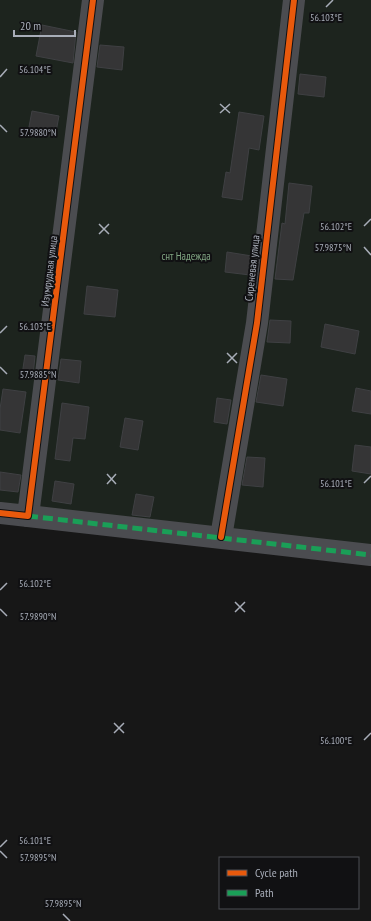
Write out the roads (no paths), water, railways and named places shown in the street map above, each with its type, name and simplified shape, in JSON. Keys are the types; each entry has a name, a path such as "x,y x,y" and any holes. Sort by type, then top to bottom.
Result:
{"street":[{"name":"Изумрудная улица","path":"28,516 93,0"},
{"name":"Сиреневая улица","path":"220,538 257,323 294,0"},
{"path":"0,513 371,555"}],"park label":[{"name":"снт Надежда","path":"186,256"}]}
